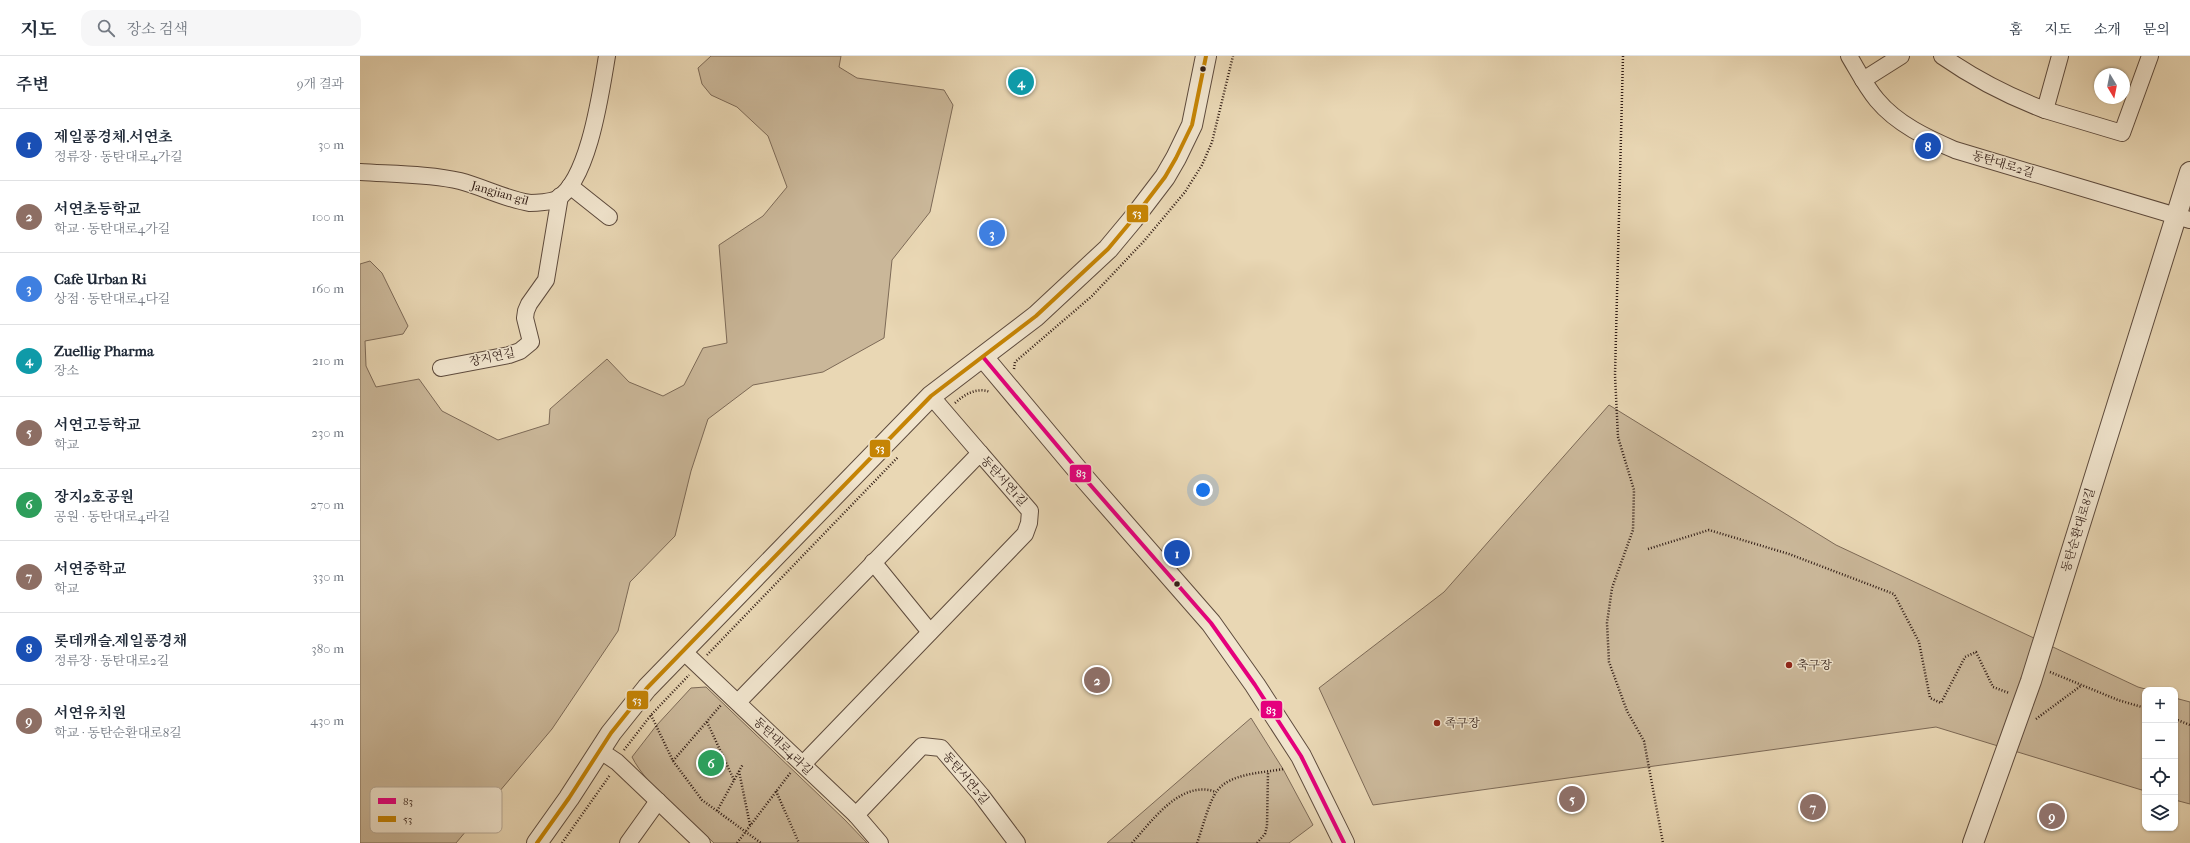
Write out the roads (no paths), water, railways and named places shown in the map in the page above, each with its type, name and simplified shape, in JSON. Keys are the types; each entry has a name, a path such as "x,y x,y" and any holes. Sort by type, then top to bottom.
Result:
{"street":[{"path":"607,56 595,124 584,156 565,191 609,217"},
{"path":"537,843 599,750 647,688 931,396 1036,316 1076,280 1133,219 1165,176 1192,125 1206,56"},
{"name":"동탄대로2길","path":"1849,56 1877,101 1898,120 1923,136 1949,147 2183,218"},
{"path":"1863,80 1901,56"},
{"path":"1942,56 1967,73 2008,96 2045,110 2122,133 2150,56"},
{"path":"2045,110 2060,56"},
{"name":"Jangjian-gil","path":"360,172 460,181 492,193 530,203 556,200 565,191"},
{"name":"동탄순환대로8길","path":"1973,843 2030,681 2183,218 2190,172"},
{"name":"장지연길","path":"440,368 510,355 520,351 531,342 525,318 526,311 528,304 546,280 565,191"},
{"path":"983,356 1086,480 1211,623 1255,684 1301,756 1344,843"},
{"path":"931,396 980,453"},
{"name":"동탄서연1길","path":"734,699 873,562 980,453 1030,511 1029,523 1024,534 803,764"},
{"path":"873,562 930,632"},
{"name":"동탄대로4라길","path":"683,651 856,815 880,843"},
{"name":"동탄서연2길","path":"856,815 922,746 941,748 982,795 1017,843"},
{"path":"599,750 617,762 702,843"},
{"path":"628,843 658,801"}],"place":[{"name":"Zuellig Pharma","path":"1021,82"},
{"name":"롯데캐슬.제일풍경채","path":"1928,146"},
{"name":"Cafe Urban Ri","path":"992,233"},
{"name":"제일풍경체.서연초","path":"1177,553"},
{"name":"축구장","path":"1789,665"},
{"name":"서연초등학교","path":"1097,680"},
{"name":"족구장","path":"1437,723"},
{"name":"장지2호공원","path":"711,763"},
{"name":"서연고등학교","path":"1572,799"},
{"name":"서연중학교","path":"1813,807"},
{"name":"서연유치원","path":"2052,816"}]}
